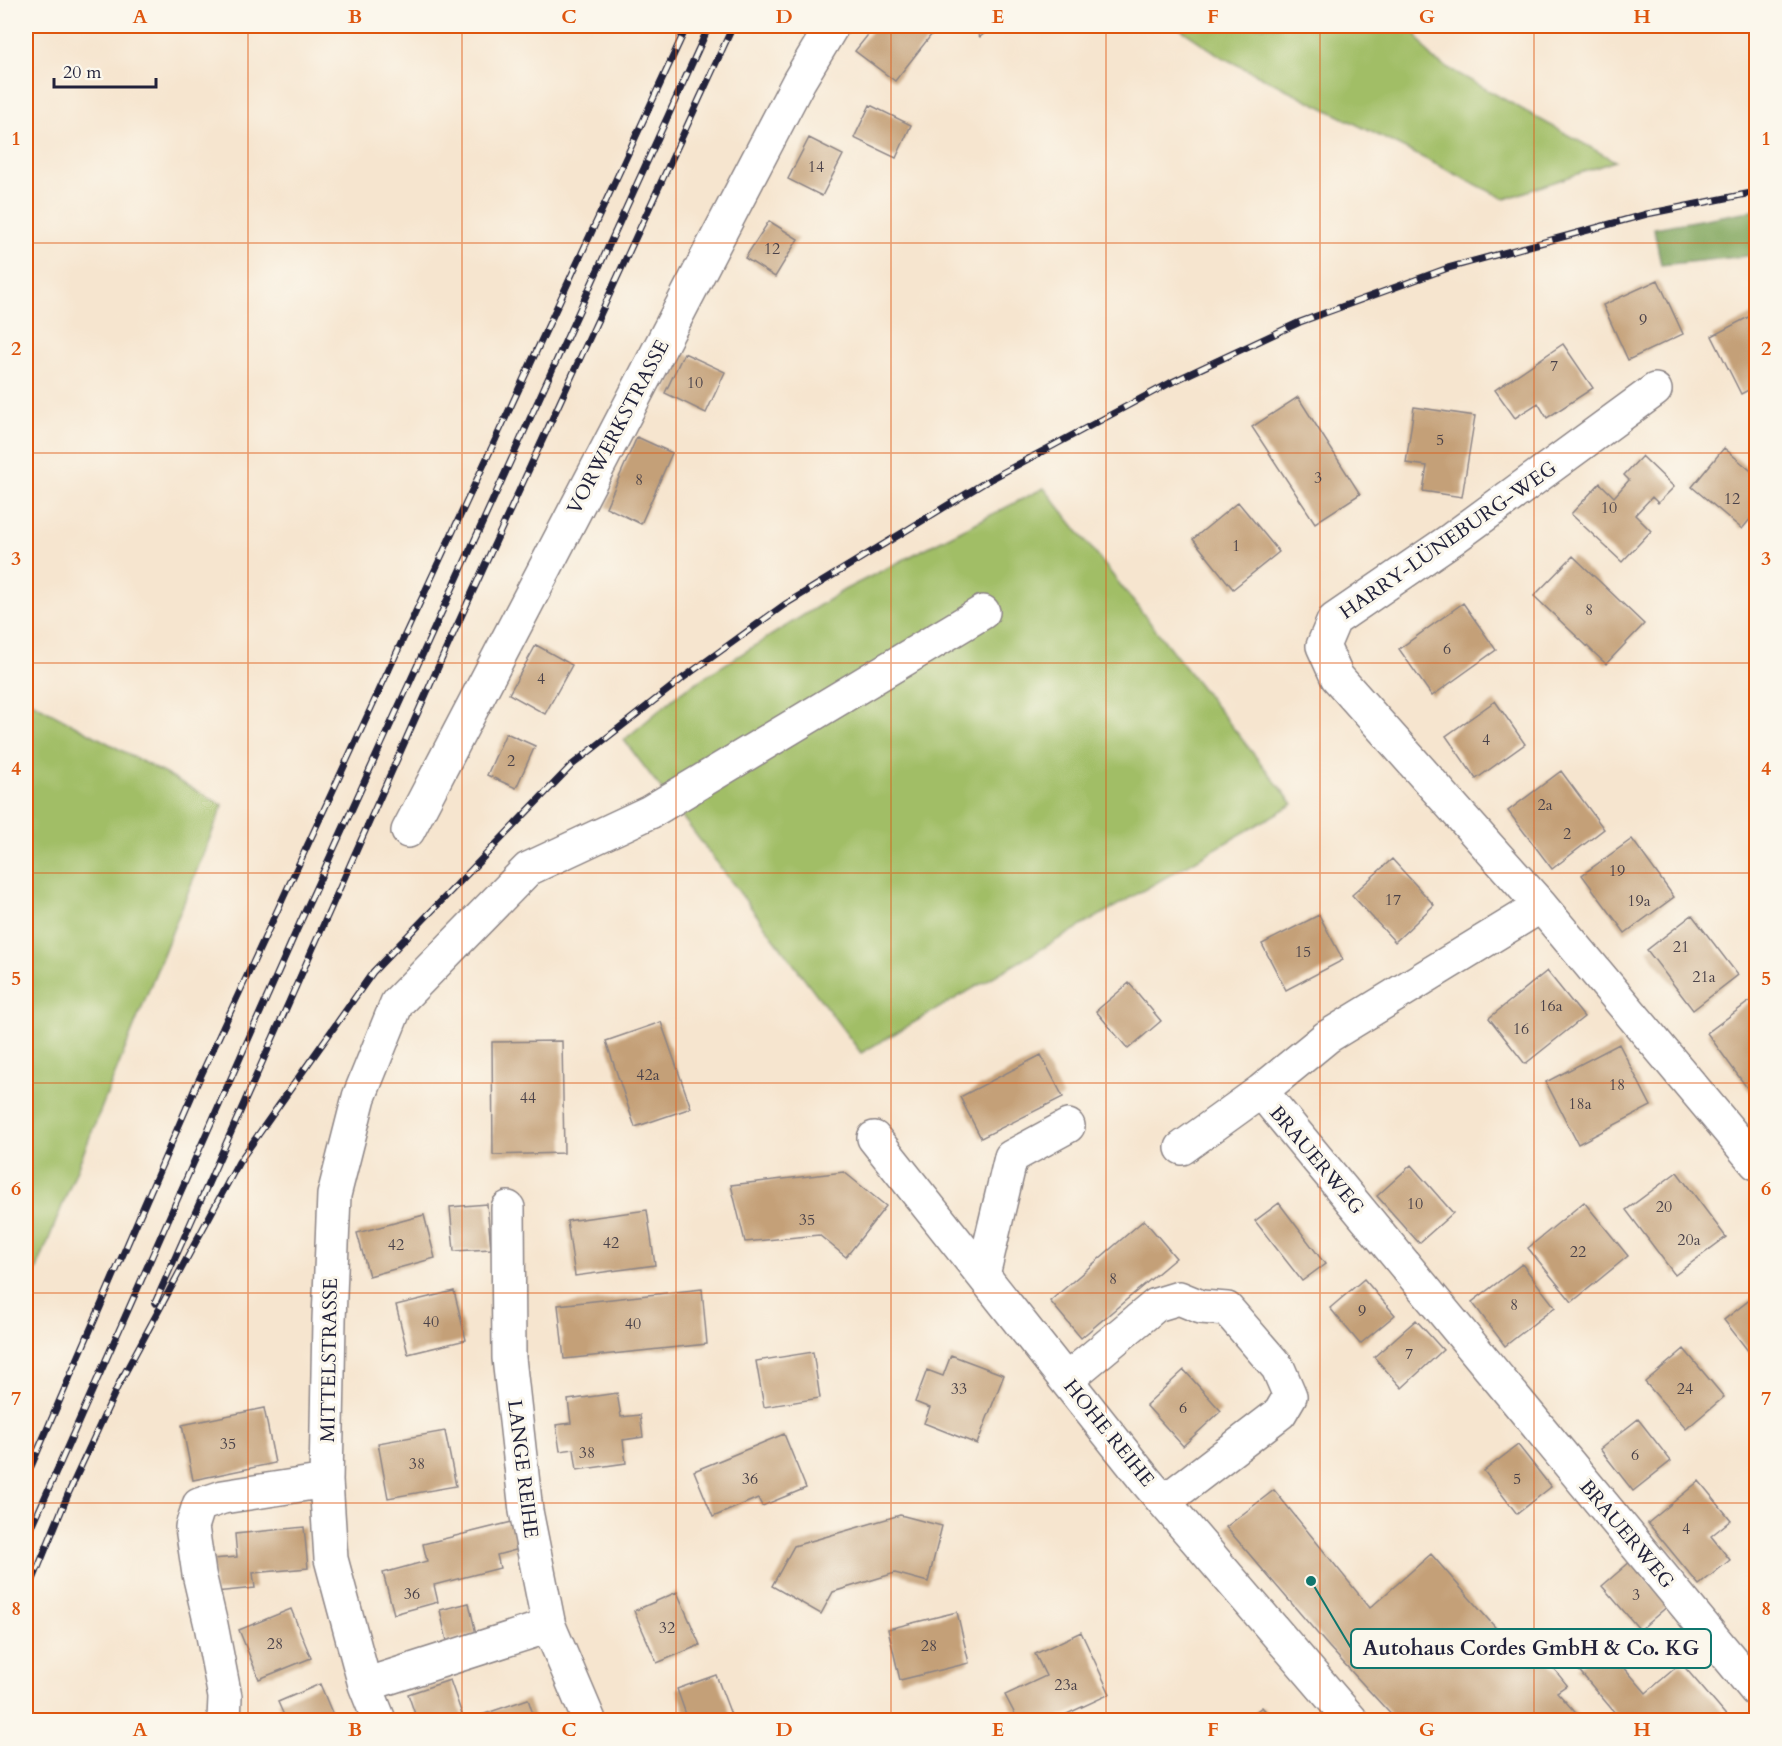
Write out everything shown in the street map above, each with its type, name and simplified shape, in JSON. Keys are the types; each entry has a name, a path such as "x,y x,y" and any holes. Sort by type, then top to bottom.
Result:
{"street":[{"name":"VORWERKSTRASSE","path":"408,831 794,92 832,26"},
{"name":"HARRY-LÜNEBURG-WEG","path":"1541,906 1337,677 1323,646 1334,620 1452,539 1655,390"},
{"name":"MITTELSTRASSE","path":"379,1720 365,1685 331,1559 326,1481 334,1195 359,1097 397,1003 528,869 650,812 983,612"},
{"name":"BRAUERWEG","path":"1541,906 1327,1036 1261,1091 1756,1690"},
{"path":"1541,906 1756,1163"},
{"path":"1182,1148 1261,1091"},
{"path":"983,1275 1011,1157 1068,1126"},
{"name":"HOHE REIHE","path":"874,1138 1165,1501 1351,1720"},
{"name":"LANGE REIHE","path":"508,1208 509,1358 525,1511 549,1626 590,1720"},
{"path":"1066,1380 1156,1305 1179,1298 1202,1307 1227,1309 1278,1368 1290,1396 1280,1413 1165,1501"},
{"path":"224,1720 225,1697 212,1626 199,1574 192,1527 199,1505 223,1497 326,1481"},
{"path":"365,1685 549,1626"}],"green space":[{"path":"1176,26 1411,26 1432,59 1615,161 1505,199 1222,57"},
{"path":"1756,210 1756,255 1661,265 1654,228"},
{"path":"1044,488 1293,804 861,1053 624,740 682,691 844,590"},
{"path":"26,699 223,805 26,1296"}],"building":[{"path":"875,26 921,26 932,34 895,81 855,51"},
{"path":"971,26 994,26 980,37"},
{"path":"870,105 911,125 896,158 854,138"},
{"path":"809,138 843,155 822,196 788,179"},
{"path":"769,221 798,239 775,277 745,258"},
{"path":"1658,280 1683,334 1628,360 1603,305"},
{"path":"1756,313 1756,386 1741,394 1712,336"},
{"path":"1563,344 1593,388 1547,418 1538,403 1515,418 1495,390"},
{"path":"684,353 725,372 706,413 665,393"},
{"path":"1298,397 1360,494 1315,523 1252,427"},
{"path":"1414,407 1475,416 1462,497 1423,491 1427,466 1406,463"},
{"path":"637,437 672,453 641,524 606,507"},
{"path":"1724,448 1756,475 1756,512 1742,529 1692,487"},
{"path":"1642,456 1674,487 1658,503 1652,497 1635,515 1651,531 1622,562 1571,514 1600,483 1614,497 1629,480 1624,475"},
{"path":"1238,502 1279,552 1233,589 1193,539"},
{"path":"1573,556 1644,624 1606,664 1534,596"},
{"path":"1463,603 1496,650 1432,696 1399,649"},
{"path":"536,645 572,665 545,714 509,694"},
{"path":"1495,701 1525,744 1476,779 1446,736"},
{"path":"506,733 535,746 516,788 487,775"},
{"path":"1561,771 1604,829 1552,869 1508,811"},
{"path":"1632,839 1674,897 1625,933 1582,875"},
{"path":"1392,859 1434,905 1395,942 1352,895"},
{"path":"1319,915 1343,960 1286,990 1262,944"},
{"path":"1692,915 1738,975 1693,1010 1647,950"},
{"path":"1547,971 1584,1017 1525,1064 1489,1018"},
{"path":"1129,983 1161,1021 1128,1049 1096,1011"},
{"path":"1754,998 1756,1000 1756,1094 1753,1096 1707,1033"},
{"path":"661,1022 691,1108 635,1127 606,1041"},
{"path":"562,1041 564,1153 493,1155 492,1042"},
{"path":"1619,1044 1651,1106 1578,1144 1546,1082"},
{"path":"1041,1055 1063,1097 981,1138 960,1097"},
{"path":"1411,1165 1453,1213 1419,1243 1377,1196"},
{"path":"844,1172 886,1206 846,1257 819,1235 745,1242 731,1185"},
{"path":"1677,1172 1726,1237 1675,1275 1626,1210"},
{"path":"1584,1202 1628,1256 1572,1302 1528,1248"},
{"path":"1279,1203 1325,1264 1302,1281 1255,1221"},
{"path":"487,1204 491,1249 454,1251 450,1207"},
{"path":"647,1210 655,1265 575,1276 567,1221"},
{"path":"424,1215 435,1258 369,1276 357,1233"},
{"path":"1144,1220 1176,1258 1081,1338 1050,1301"},
{"path":"1522,1264 1555,1307 1505,1346 1472,1302"},
{"path":"1364,1279 1395,1315 1360,1344 1330,1308"},
{"path":"702,1289 707,1344 564,1359 558,1305"},
{"path":"454,1291 466,1340 408,1354 396,1305"},
{"path":"1756,1295 1756,1361 1724,1320"},
{"path":"1416,1320 1443,1350 1402,1388 1374,1357"},
{"path":"1684,1349 1724,1397 1686,1429 1645,1382"},
{"path":"813,1352 820,1398 764,1407 756,1361"},
{"path":"951,1355 1004,1375 977,1444 924,1423 930,1408 915,1402 927,1370 943,1376"},
{"path":"1184,1370 1221,1411 1183,1446 1146,1405"},
{"path":"617,1393 621,1417 640,1415 643,1437 623,1440 626,1463 577,1470 574,1449 560,1451 556,1425 571,1423 568,1400"},
{"path":"264,1408 275,1463 193,1480 182,1425"},
{"path":"1638,1419 1671,1461 1633,1491 1600,1449"},
{"path":"445,1431 456,1486 388,1498 378,1443"},
{"path":"784,1434 806,1488 762,1506 758,1498 713,1517 694,1471"},
{"path":"1518,1445 1551,1487 1517,1514 1484,1471"},
{"path":"1699,1481 1731,1520 1711,1536 1730,1560 1699,1585 1648,1523"},
{"path":"1274,1490 1370,1608 1431,1554 1522,1658 1537,1648 1567,1685 1557,1692 1582,1720 1396,1720 1329,1647 1226,1527"},
{"path":"900,1515 942,1526 928,1582 895,1573 833,1592 821,1614 772,1586 794,1546"},
{"path":"516,1521 523,1548 497,1555 500,1568 434,1585 438,1602 394,1614 383,1573 427,1561 423,1544"},
{"path":"304,1527 308,1568 253,1573 255,1588 215,1592 212,1559 237,1557 235,1534"},
{"path":"1631,1561 1669,1605 1640,1630 1602,1586"},
{"path":"677,1592 700,1645 657,1663 634,1611"},
{"path":"469,1603 476,1634 447,1641 440,1610"},
{"path":"291,1609 311,1658 259,1679 239,1630"},
{"path":"957,1612 969,1663 900,1680 888,1629"},
{"path":"1081,1632 1110,1694 1054,1720 1018,1720 1005,1695 1046,1676 1035,1654"},
{"path":"1604,1644 1646,1693 1681,1663 1730,1720 1621,1720 1577,1668"},
{"path":"716,1675 733,1720 688,1720 677,1689"},
{"path":"450,1680 464,1720 417,1720 408,1694"},
{"path":"320,1684 335,1720 286,1720 278,1702"},
{"path":"528,1699 535,1720 467,1720"},
{"path":"1262,1707 1273,1720 1245,1720"}],"railway":[{"path":"26,1478 196,1086 687,26"},
{"path":"26,1540 299,925 709,26"},
{"path":"155,1303 443,656 733,26"},
{"path":"120,1382 239,1162 373,972 572,765 683,678 784,605 989,480 1170,383 1300,322 1448,268 1647,214 1756,192"},
{"path":"26,1597 69,1492 123,1375"}],"place":[{"name":"Autohaus Cordes GmbH & Co. KG","path":"1311,1581"}]}
